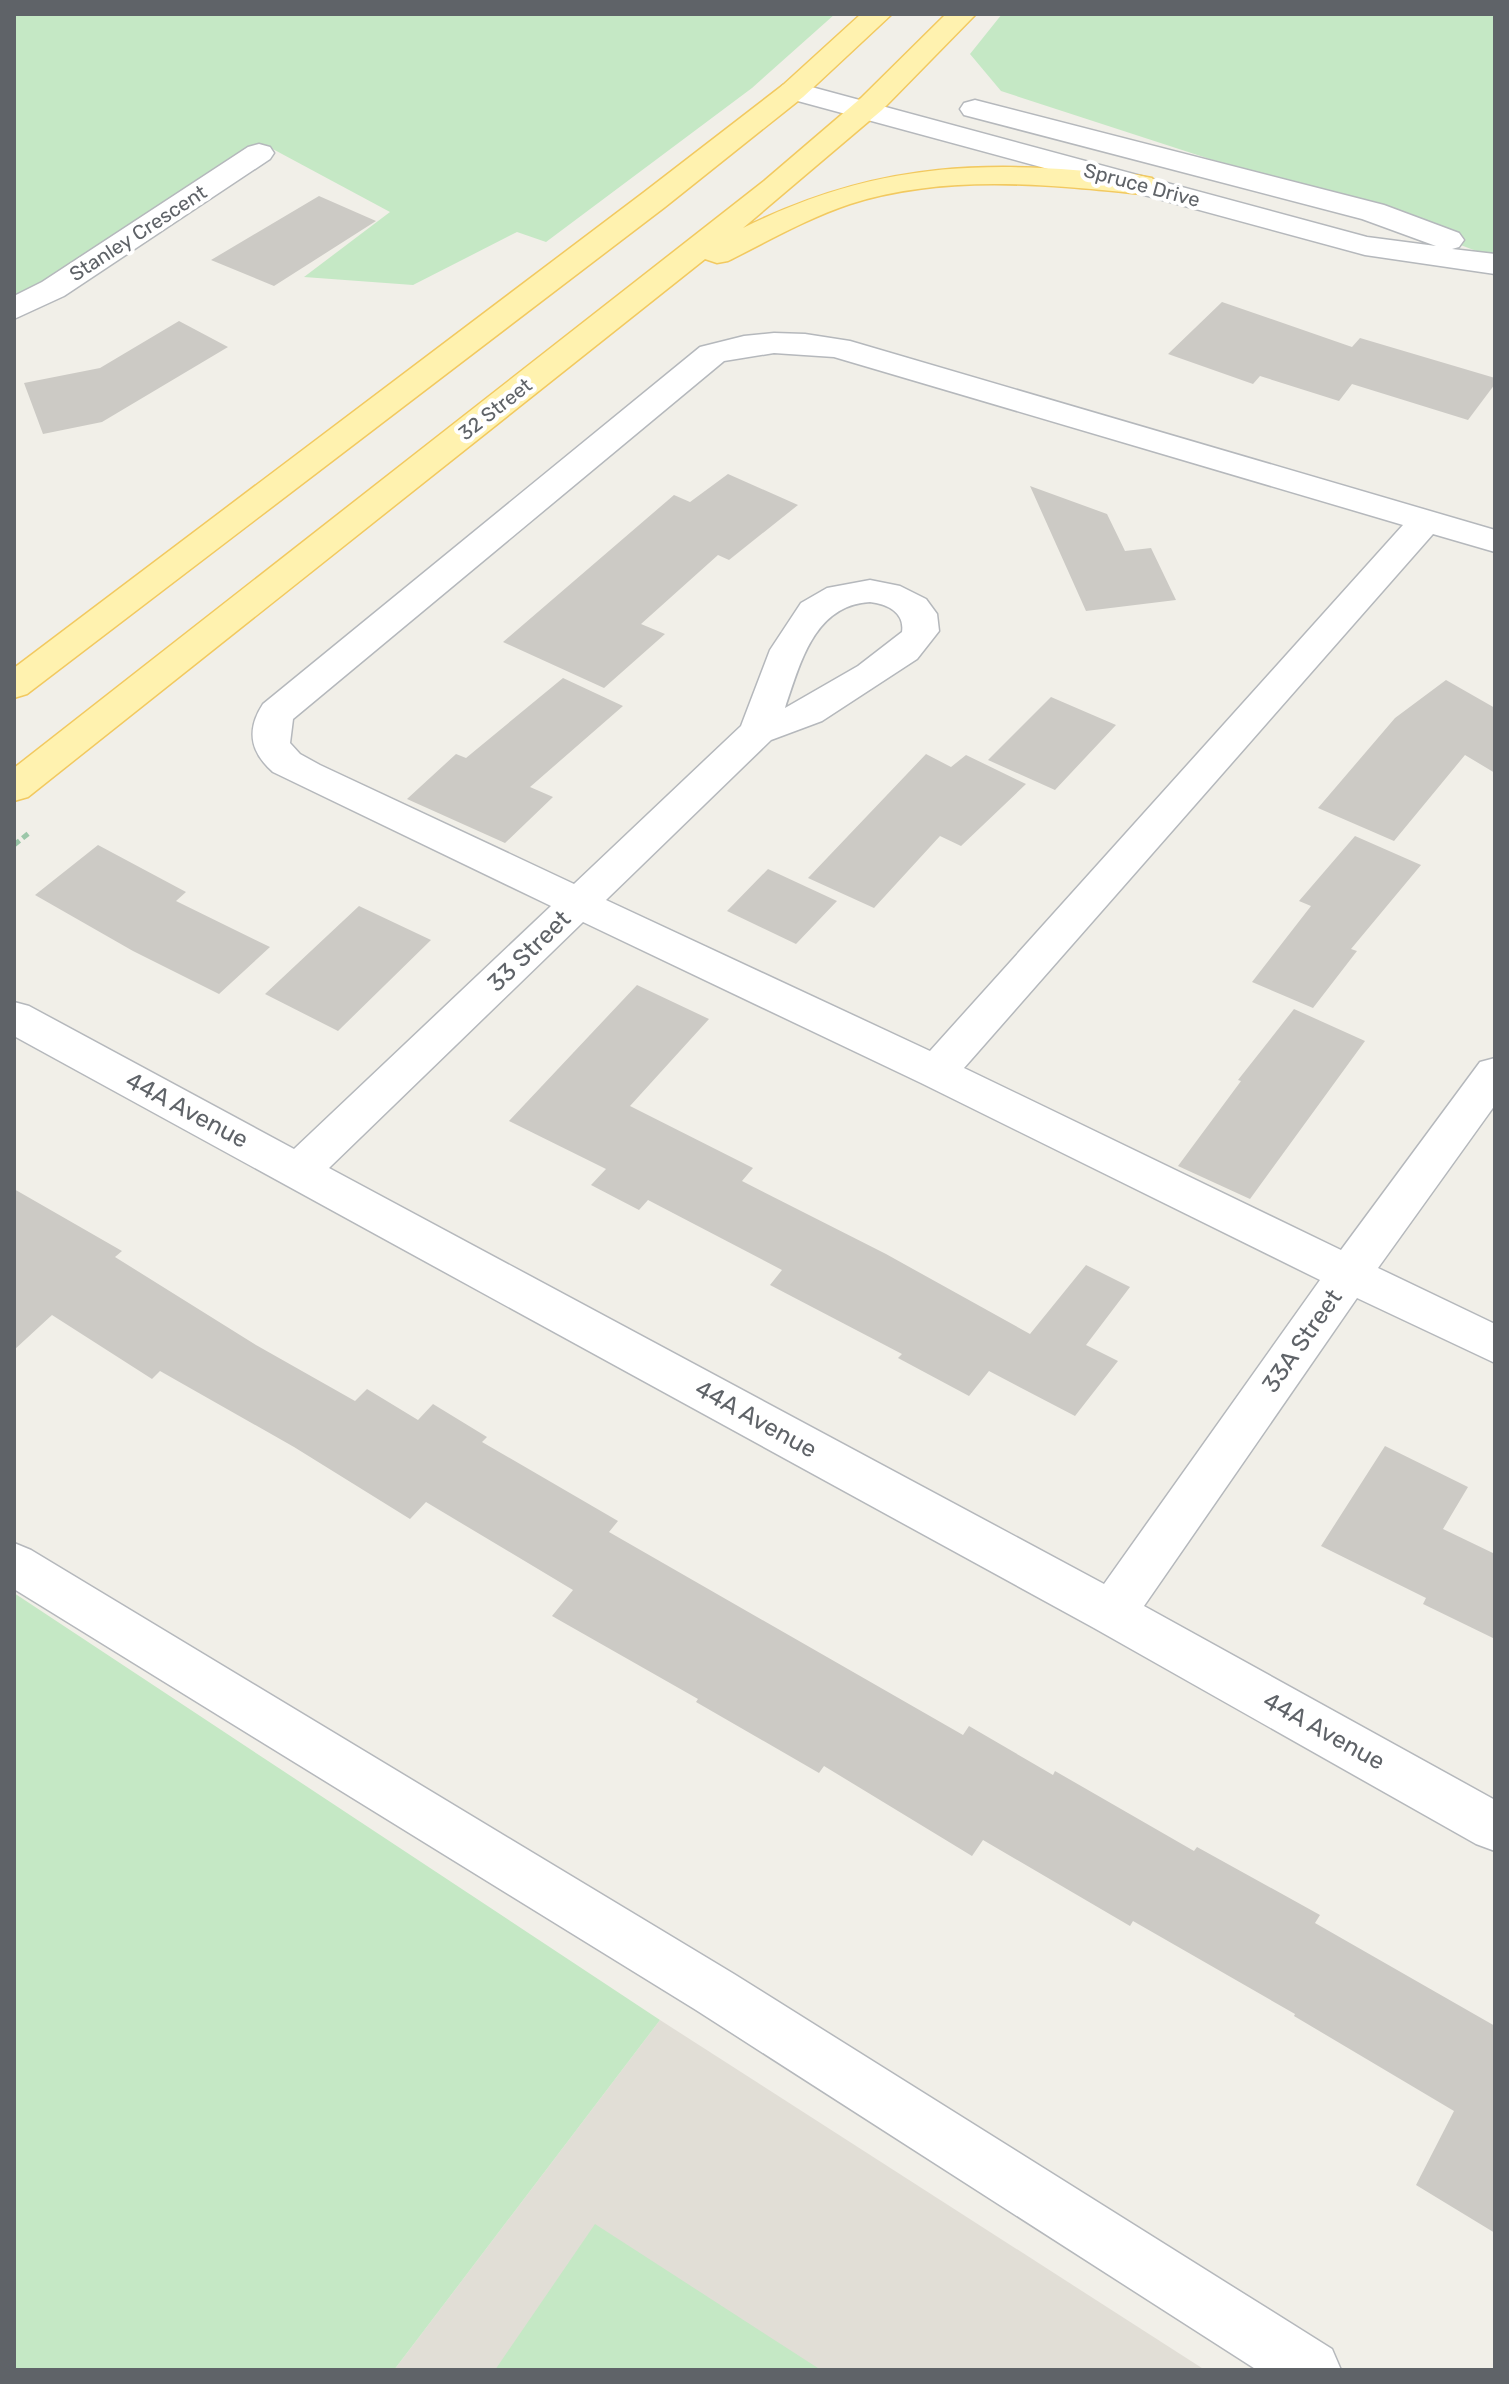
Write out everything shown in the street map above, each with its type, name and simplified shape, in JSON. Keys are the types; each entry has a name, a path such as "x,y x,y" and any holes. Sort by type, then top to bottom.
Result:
{"main road":[{"name":"32 Street","path":"878,14 881,84"},
{"name":"32 Street","path":"14,788 644,291 866,110 881,84 962,14"},
{"name":"32 Street","path":"14,686 582,256 793,91 881,84"},
{"path":"644,291 801,212 905,180 1003,173 1141,185"}],"street":[{"name":"Spruce Drive","path":"881,84 1373,212 1495,258"},
{"name":"Spruce Drive","path":"793,91 1365,246 1495,264"},
{"name":"Stanley Crescent","path":"14,309 53,289 259,153"},
{"path":"1495,541 838,348 767,341 712,354 276,713 268,729 271,747 284,762 577,904 936,1072 1495,1345"},
{"path":"936,1072 1426,521"},
{"name":"33 Street","path":"300,1170 758,731"},
{"name":"44A Avenue","path":"14,1017 1112,1613 1495,1827"},
{"name":"33A Street","path":"1112,1613 1348,1275 1495,1073"},
{"path":"14,1564 715,1992 1311,2370"}],"shaded area":[{"path":"660,2020 1205,2370 394,2370"}],"green space":[{"path":"14,14 835,14 752,88 546,242 517,232 413,285 304,277 390,212 269,147 14,309"},
{"path":"1002,14 1495,14 1495,258 1373,212 1001,91 970,54"},
{"path":"14,1593 660,2020 394,2370 14,2370"},
{"path":"595,2224 821,2370 495,2370"}],"building":[{"path":"319,196 376,221 274,286 211,260"},
{"path":"1222,302 1352,347 1360,338 1495,378 1495,384 1468,420 1352,384 1339,401 1260,376 1253,384 1168,354"},
{"path":"179,321 228,347 102,422 43,434 24,383 100,368"},
{"path":"728,474 798,505 729,560 718,555 641,624 665,634 604,688 503,642 674,495 690,502"},
{"path":"1030,486 1107,514 1125,551 1151,548 1176,600 1086,611"},
{"path":"563,678 623,706 530,787 553,797 505,843 407,799 456,754 466,758"},
{"path":"1446,680 1495,708 1495,773 1465,755 1394,841 1318,808 1395,718"},
{"path":"1051,697 1116,725 1055,790 988,760"},
{"path":"926,754 951,767 966,755 1026,784 961,846 940,836 874,908 808,878"},
{"path":"1355,836 1421,865 1351,949 1357,951 1313,1008 1252,982 1311,906 1299,901"},
{"path":"98,845 186,892 176,901 270,947 219,994 133,951 35,895"},
{"path":"768,869 837,901 796,944 727,911"},
{"path":"359,906 431,940 338,1031 265,994"},
{"path":"637,985 709,1019 630,1106 753,1168 742,1181 886,1254 1030,1334 1086,1265 1130,1287 1086,1345 1118,1361 1075,1416 989,1371 969,1396 898,1358 902,1354 770,1285 782,1270 648,1200 639,1210 591,1185 606,1169 509,1121"},
{"path":"1294,1009 1365,1041 1250,1199 1178,1166 1241,1081 1238,1080"},
{"path":"14,1189 122,1251 115,1257 256,1345 355,1401 367,1389 418,1420 433,1404 487,1437 482,1442 618,1521 609,1532 963,1735 969,1726 1053,1775 1055,1771 1194,1851 1197,1847 1320,1915 1315,1923 1495,2026 1495,2233 1416,2185 1454,2111 1295,2014 1133,1921 1130,1926 983,1840 972,1856 824,1766 819,1773 696,1702 698,1699 552,1616 573,1590 426,1502 410,1519 294,1447 160,1371 152,1379 52,1315 14,1350"},
{"path":"1385,1446 1468,1487 1443,1529 1495,1554 1495,1639 1423,1604 1426,1598 1321,1546"}]}
